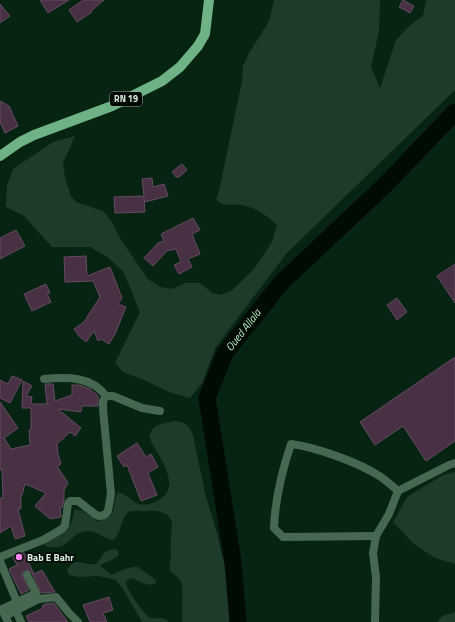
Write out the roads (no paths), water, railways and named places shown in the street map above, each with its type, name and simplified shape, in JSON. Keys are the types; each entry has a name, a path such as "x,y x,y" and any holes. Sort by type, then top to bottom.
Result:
{"main road":[{"name":"RN 19","path":"0,156 20,142 34,135 118,103 162,81 180,67 198,46 205,34 209,0"}],"street":[{"path":"44,379 79,379 93,384 106,396"},
{"path":"106,396 113,396 142,408 160,411"},
{"path":"0,557 42,540 62,529 65,525 68,504 70,501 78,501 99,516 104,515 108,511 111,494 103,409 103,401 106,396"},
{"path":"376,536 283,537 274,528 275,508 285,462 291,444 315,450 356,464 382,477 398,491"},
{"path":"375,622 376,577 373,553 376,536 389,514 398,491 449,465 455,464"},
{"path":"0,561 17,602 16,611 21,622"},
{"path":"27,575 38,596"},
{"path":"38,596 6,619 2,609 17,602 38,596 56,597 78,622"}],"waterway":[{"name":"Oued Allala","path":"238,622 233,562 207,398 225,353 282,282 384,186 455,112"}],"place":[{"name":"Bab E Bahr","path":"19,557"}]}
